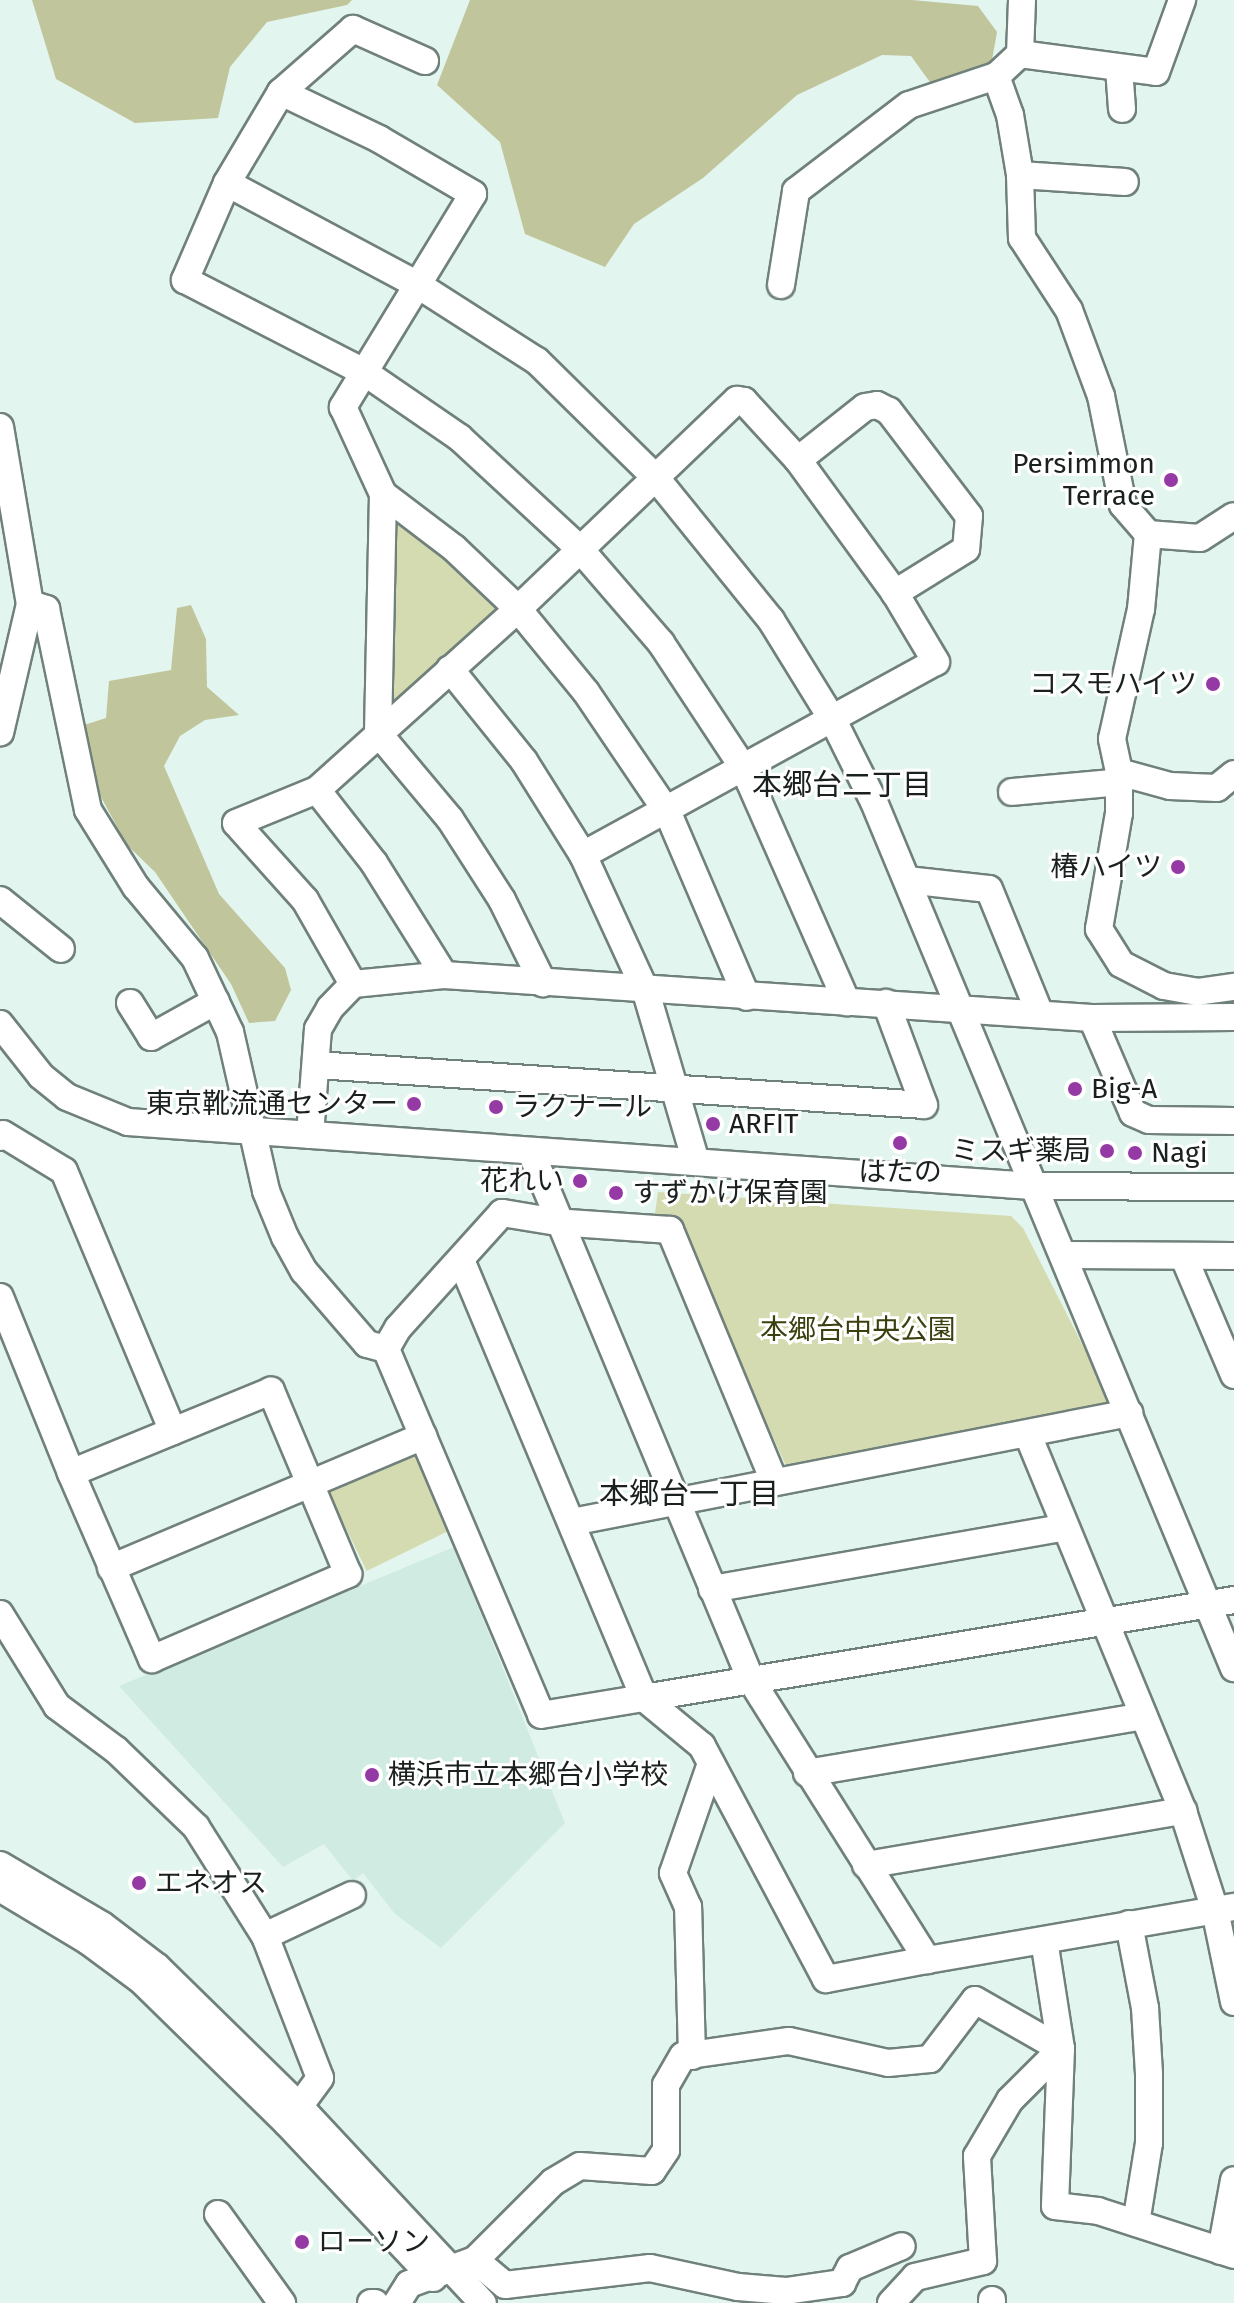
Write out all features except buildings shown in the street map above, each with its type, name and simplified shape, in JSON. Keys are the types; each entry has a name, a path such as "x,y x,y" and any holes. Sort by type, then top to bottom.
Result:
{"street":[{"path":"781,285 796,191 909,105 996,76 1020,54 1022,0"},
{"path":"1020,54 1156,72 1182,0"},
{"path":"425,61 353,29 281,92 227,183 185,280 364,372 460,438 580,549 661,643 744,769 847,1002"},
{"path":"1119,68 1122,109"},
{"path":"996,76 1010,115 1020,175 1022,238 1069,310 1101,396 1123,505 1148,534 1200,538 1234,516"},
{"path":"281,92 379,139 473,194 343,407 383,494 378,733 450,819 502,900 543,983"},
{"path":"1020,175 1125,182"},
{"path":"227,183 418,285 537,361 656,478 771,620 834,722 907,880 1234,1668"},
{"path":"353,984 305,900 236,823 317,790 518,609 737,400 744,401 798,460 895,593 936,662 668,813 583,855"},
{"path":"798,460 865,407 877,405 889,411 969,516 966,549 895,593"},
{"path":"0,427 30,604 6,674 0,733"},
{"path":"383,494 432,530 518,609 586,692 668,813 747,997"},
{"path":"1148,534 1141,609 1112,739 1121,777 1099,912 1103,942 1121,964 1164,986 1197,992 1234,987"},
{"path":"30,604 46,609 88,810 107,848 195,958 216,1001 230,1032 256,1133 266,1191 304,1271 367,1344 386,1349"},
{"path":"450,669 524,761 583,855 646,992 671,1090 696,1162"},
{"path":"1012,792 1121,777 1170,786 1217,788 1234,774"},
{"path":"317,790 374,863 444,975"},
{"path":"907,880 989,889 1040,1014"},
{"path":"0,900 61,949"},
{"path":"310,1135 318,1029 330,1008 353,984 444,975 646,992 886,1003 1092,1018 1234,1017"},
{"path":"130,1003 151,1037 216,1001"},
{"path":"316,1065 924,1105 886,1003"},
{"path":"1092,1018 1133,1113 1149,1120 1234,1121"},
{"path":"0,1024 41,1076 100,1114 128,1122 1033,1186 1234,1187"},
{"path":"0,1137 3,1134 64,1171 173,1431"},
{"path":"531,1152 557,1222 751,1680 927,1960"},
{"path":"386,1349 398,1328 502,1213 557,1222 670,1230 774,1481"},
{"path":"1064,1255 1185,1260 1234,1256"},
{"path":"461,1260 644,1698 702,1746 826,1979 1224,1908"},
{"path":"1185,1260 1234,1375"},
{"path":"0,1297 71,1473 152,1659 348,1574 271,1391 71,1473"},
{"path":"386,1349 541,1715 1234,1600"},
{"path":"572,1522 1129,1413"},
{"path":"1028,1435 1063,1528 1224,1908 1234,2002"},
{"path":"111,1568 423,1436"},
{"path":"712,1589 1063,1528"},
{"path":"0,1614 57,1706 116,1750 196,1827 265,1936 320,2078 294,2115"},
{"path":"807,1773 1143,1716"},
{"path":"692,2056 688,1907 673,1873 711,1763"},
{"path":"866,1865 1183,1811"},
{"path":"0,1865 102,1925 157,1967 440,2273 459,2303"},
{"path":"0,1888 88,1941 142,1981 294,2115"},
{"path":"265,1936 352,1895"},
{"path":"1129,1924 1145,2008 1149,2074 1149,2143 1136,2223"},
{"path":"1044,1940 1061,2049 1055,2206 1136,2223 1227,2253 1234,2180"},
{"path":"397,2303 409,2284 475,2260 553,2182 580,2166 652,2171 666,2150 666,2085 683,2056 789,2041 888,2063 930,2059 975,2000 1061,2049"},
{"path":"891,2303 915,2277 989,2287 977,2156 1010,2100 1061,2049"},
{"path":"218,2214 282,2303"},
{"path":"475,2260 505,2285 650,2268 738,2295 808,2296 842,2283 850,2268 902,2246"},
{"path":"440,2273 483,2303"}],"shaded area":[{"name":"横浜市立本郷台小学校","path":"454,1547 565,1823 441,1948 395,1914 363,1873 353,1881 324,1844 283,1867 119,1686"}],"green space":[{"path":"32,0 352,0 347,5 267,22 230,67 218,118 135,123 56,79"},
{"path":"470,0 912,0 978,6 997,32 992,60 974,73 932,85 911,56 882,55 797,95 703,178 634,224 605,267 525,234 500,142 437,85"},
{"path":"406,517 501,608 388,711 388,521"},
{"path":"191,605 206,639 207,687 239,715 205,720 180,736 164,766 219,894 285,968 291,990 275,1021 249,1023 231,984 155,872 127,845 95,786 81,726 106,718 109,681 171,670 177,608"},
{"name":"本郷台中央公園","path":"658,1192 1011,1216 1023,1228 1111,1401 1107,1410 788,1470 675,1225 654,1220"},
{"path":"418,1448 457,1527 367,1571 328,1492"}],"place":[{"name":"Persimmon Terrace","path":"1171,480"},
{"name":"コスモハイツ","path":"1213,684"},
{"name":"椿ハイツ","path":"1178,867"},
{"name":"Big-A","path":"1075,1089"},
{"name":"東京靴流通センター","path":"414,1104"},
{"name":"ラクナール","path":"496,1107"},
{"name":"ARFIT","path":"713,1124"},
{"name":"はたの","path":"900,1143"},
{"name":"ミスギ薬局","path":"1107,1151"},
{"name":"Nagi","path":"1135,1153"},
{"name":"花れい","path":"580,1181"},
{"name":"すずかけ保育園","path":"616,1193"},
{"name":"横浜市立本郷台小学校","path":"372,1775"},
{"name":"エネオス","path":"139,1883"},
{"name":"ローソン","path":"302,2242"}],"district":[{"name":"本郷台二丁目","path":"842,785"},
{"name":"本郷台一丁目","path":"689,1494"}]}
